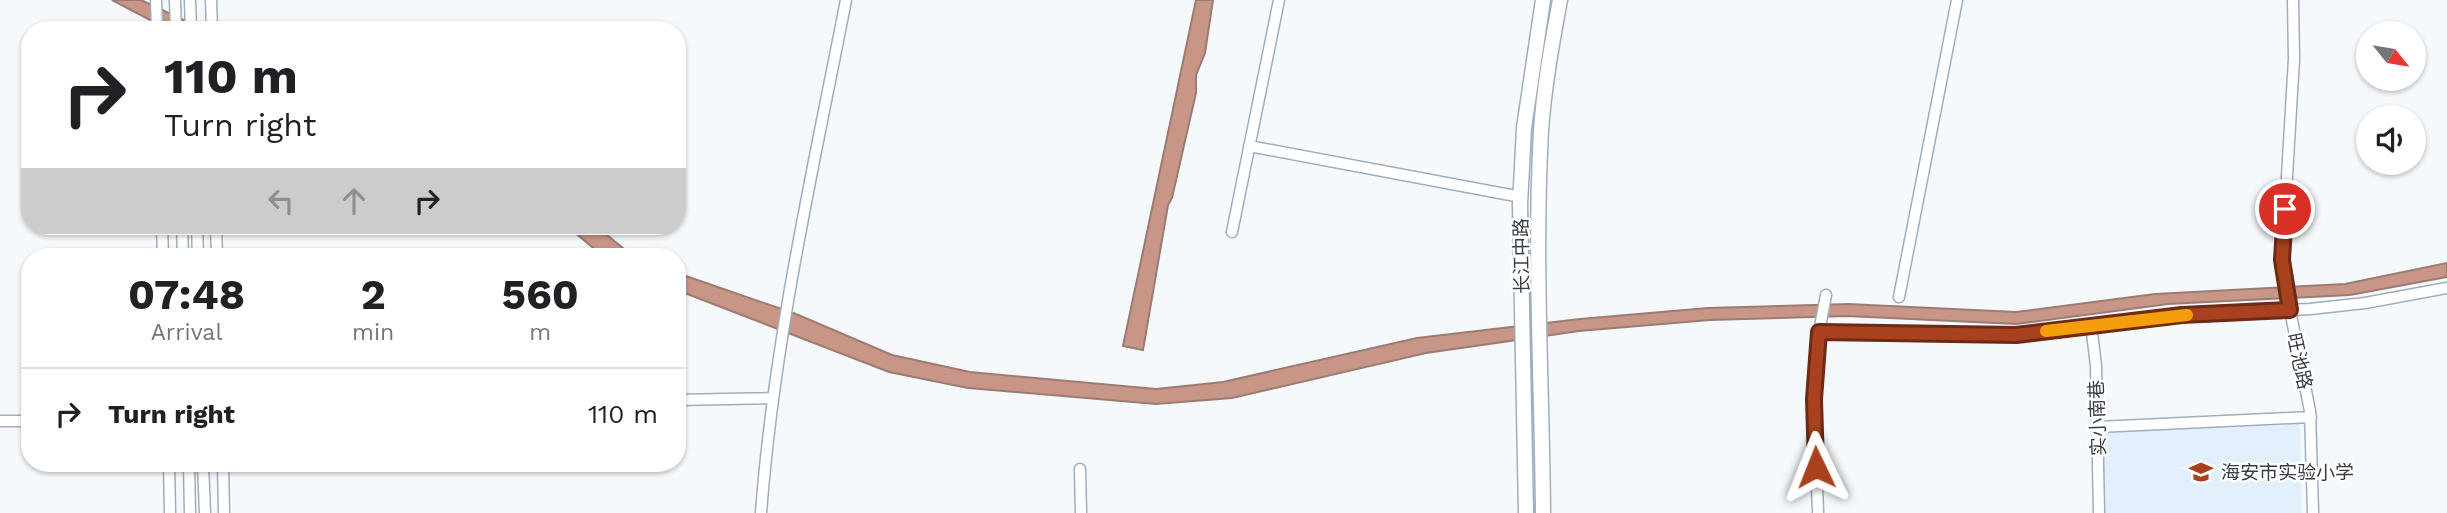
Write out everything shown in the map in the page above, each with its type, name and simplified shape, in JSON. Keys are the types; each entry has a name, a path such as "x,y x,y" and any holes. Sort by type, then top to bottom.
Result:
{"main road":[{"name":"长江中路","path":"1526,513 1521,197 1524,128 1544,0"},
{"name":"长江中路","path":"1543,513 1538,319 1541,129 1560,0"}],"street":[{"path":"156,0 157,21"},
{"path":"190,0 190,21"},
{"path":"211,0 212,21"},
{"path":"761,513 765,459 782,335 846,0"},
{"path":"1232,232 1279,0"},
{"path":"1899,298 1957,0"},
{"name":"旺池路","path":"2293,0 2294,59 2282,260 2311,417 2313,513"},
{"path":"1249,146 1521,197"},
{"path":"1819,329 2016,335 2182,315 2365,303 2447,288"},
{"path":"1818,513 1814,399 1819,329 1826,297"},
{"name":"实小南巷","path":"2091,324 2096,366 2099,513"},
{"path":"686,400 773,398"},
{"path":"2098,427 2311,417"},
{"path":"0,421 21,421"},
{"path":"1080,469 1081,513"},
{"path":"169,472 170,513"},
{"path":"189,472 190,513"},
{"path":"203,472 205,513"},
{"path":"223,472 224,513"}],"shaded area":[{"path":"112,0 141,0 186,21 152,21"},
{"path":"1196,0 1213,0 1205,53 1196,75 1196,93 1172,198 1168,205 1143,350 1123,346"},
{"path":"578,235 607,235 623,248 593,248"},
{"path":"2447,263 2447,277 2350,295 2168,304 2016,324 1847,316 1710,320 1579,331 1426,353 1232,398 1156,404 968,388 889,372 686,293 686,276 796,314 892,355 970,372 1156,389 1223,382 1417,338 1580,319 1708,308 1848,304 2016,312 2155,294 2345,284"},
{"name":"海安市实验小学","path":"2300,424 2302,513 2103,513 2101,431"}],"slow traffic":[{"path":"2046,331 2187,315"}],"place":[{"name":"海安市实验小学","path":"2201,472"}],"route":[{"path":"1816,467 1814,399 1819,332 2016,335 2182,315 2290,310 2282,260 2285,209"}]}
